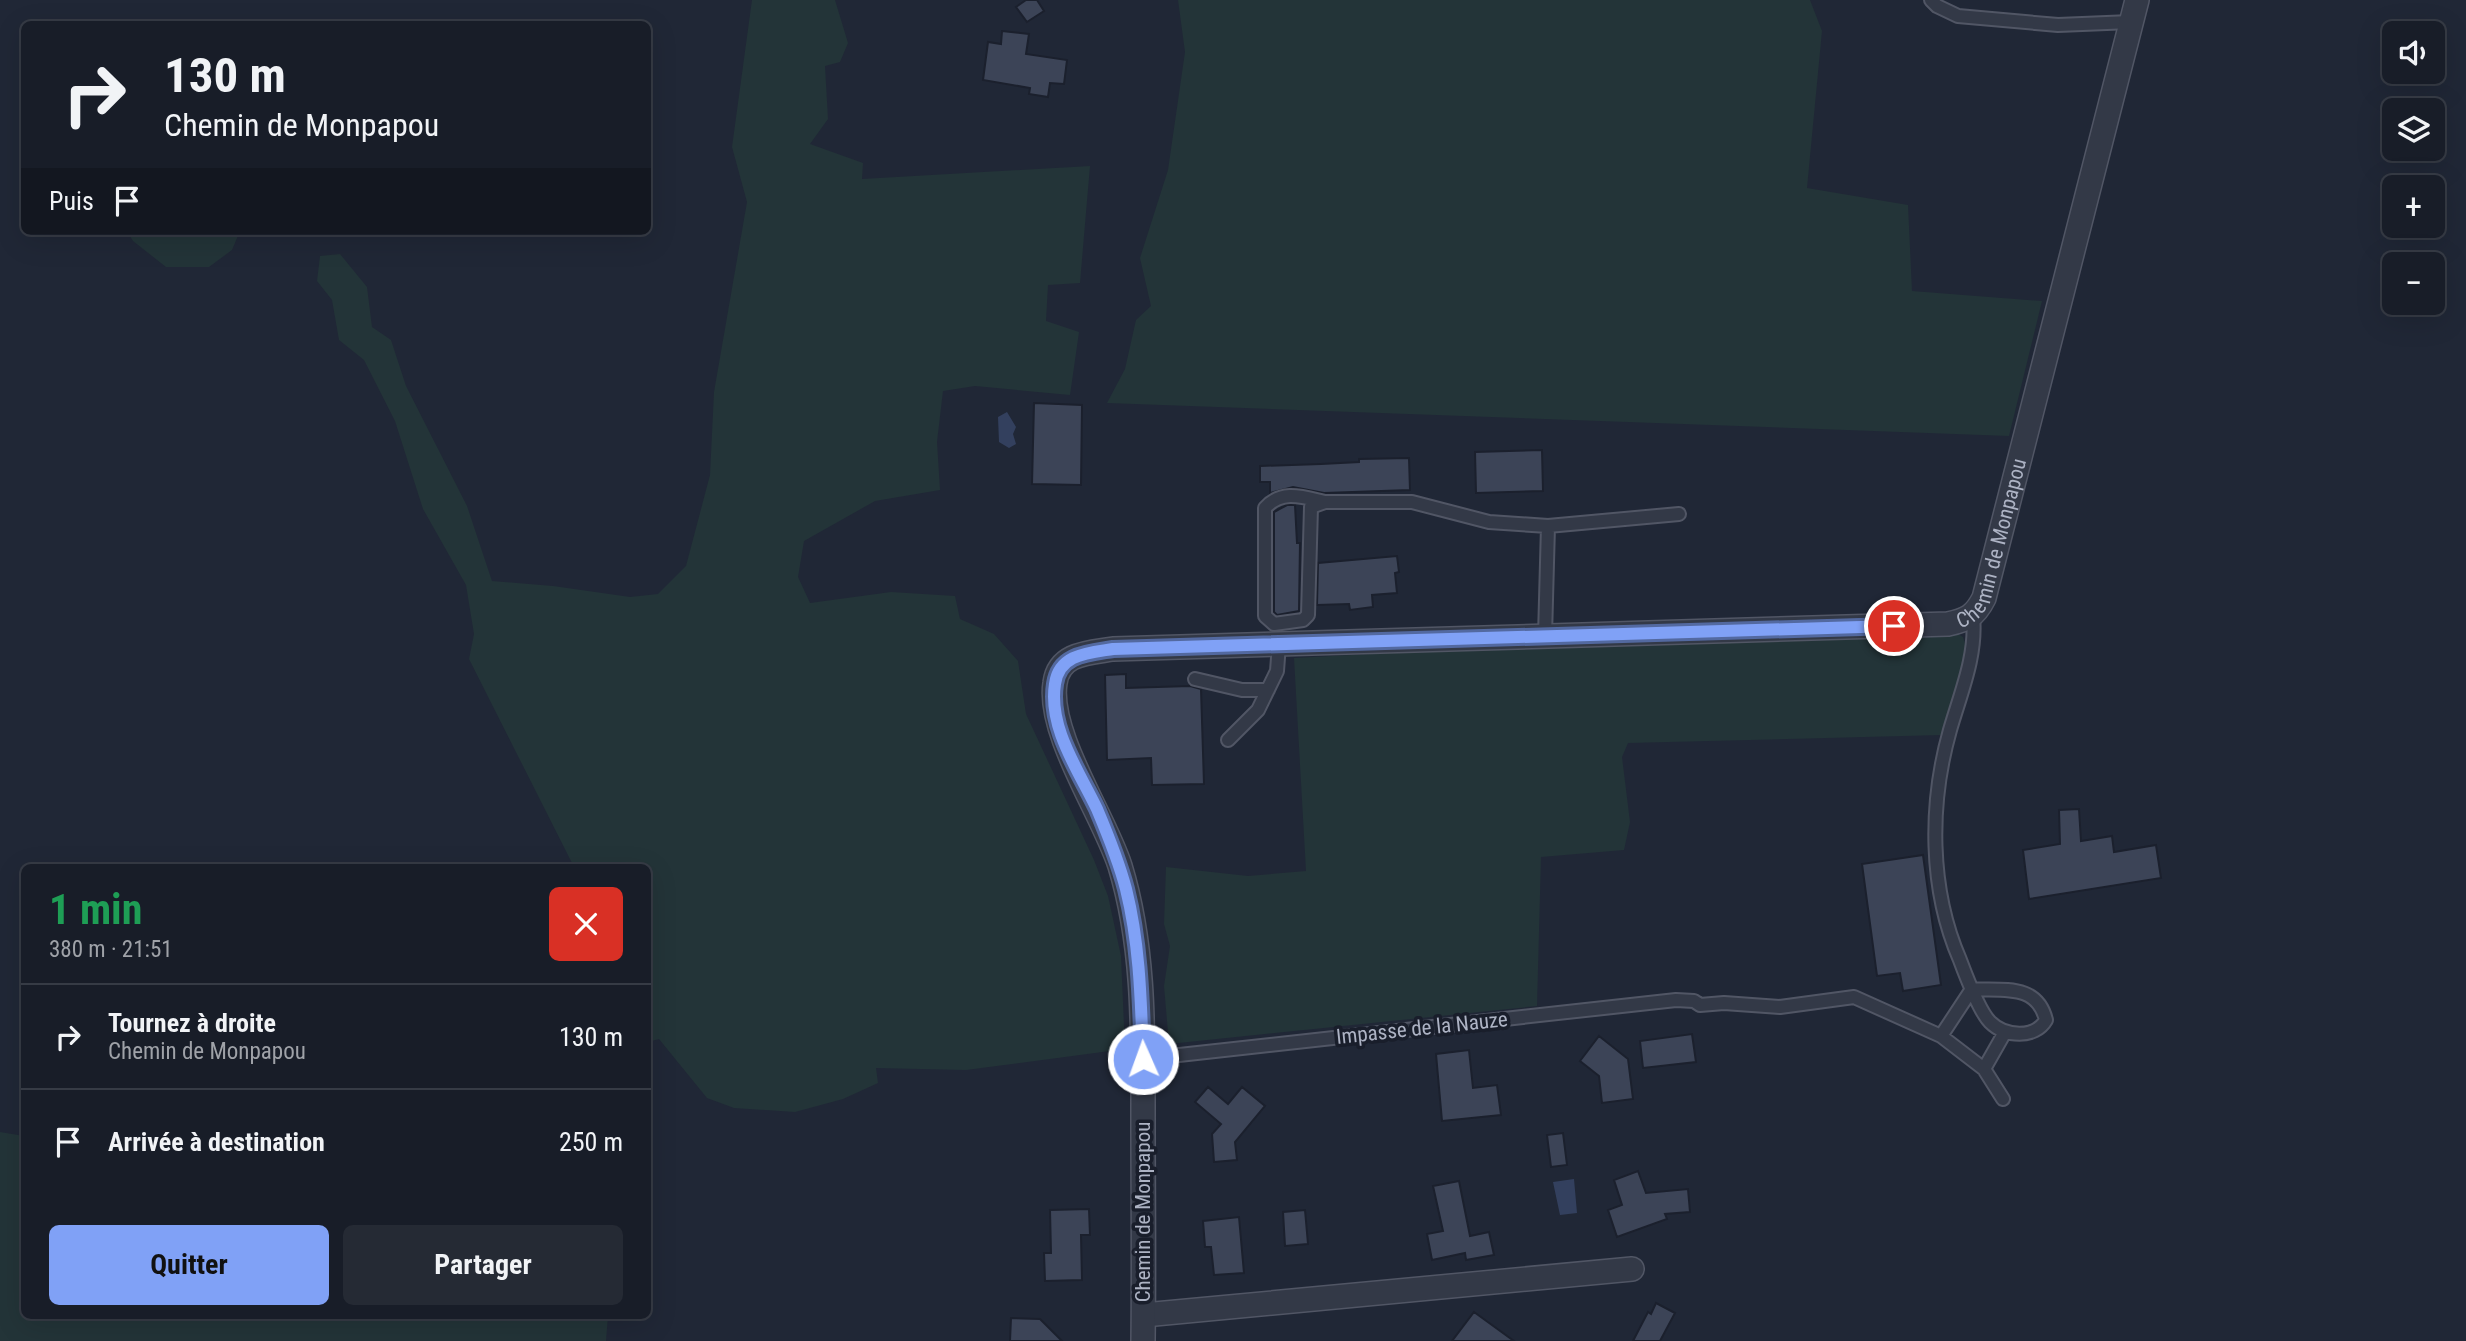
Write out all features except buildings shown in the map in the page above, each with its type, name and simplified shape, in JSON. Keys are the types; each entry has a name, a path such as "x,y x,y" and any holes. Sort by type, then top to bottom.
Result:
{"street":[{"name":"Chemin de Monpapou","path":"1143,1341 1143,1059 1139,970 1131,912 1112,845 1060,728 1055,704 1055,683 1059,669 1067,660 1079,654 1113,649 1948,624 1973,616 1984,598 2134,11"},
{"name":"Chemin de Monpapou","path":"1144,1315 1632,1269"}],"lane":[{"path":"1931,0 1937,6 1958,16 2058,25 2134,11"},
{"path":"1325,502 1311,507 1308,615 1303,620 1274,624 1265,616 1265,508 1273,499 1296,495 1325,502 1412,502 1489,522 1548,526 1679,514"},
{"path":"1545,636 1548,526"},
{"path":"1972,989 2020,992 2033,996 2043,1008 2046,1020 2036,1031 2027,1034 2005,1032 1990,1022 1972,989 1953,945 1937,880 1936,803 1949,734 1972,653 1975,634 1973,616"},
{"path":"1227,740 1258,710 1278,671 1279,644"},
{"path":"1195,679 1242,691 1268,690"},
{"path":"1941,1036 1972,989"},
{"name":"Impasse de la Nauze","path":"1143,1059 1676,1000 1694,1001 1700,1005 1724,1003 1780,1007 1854,997 1941,1036 1984,1069"},
{"path":"2003,1099 1984,1069 2005,1032"}],"shaded area":[{"path":"752,0 835,0 848,43 840,62 825,66 828,119 810,144 863,163 862,179 1090,166 1080,283 1048,285 1046,321 1079,332 1070,395 975,386 943,391 937,442 940,490 875,501 804,541 798,577 810,603 891,592 955,596 960,619 994,634 1018,661 1026,714 1108,896 1121,956 1125,1049 966,1070 876,1068 878,1083 843,1099 795,1112 734,1108 707,1098 659,1039 651,1041 651,864 572,864 469,659 474,634 466,585 423,509 395,421 364,360 339,340 332,300 317,281 320,256 340,254 367,287 372,327 391,340 406,386 467,506 492,581 630,597 658,594 686,566 710,475 714,392 747,202 732,147"},
{"path":"1178,0 1810,0 1822,31 1807,188 1908,205 1912,291 2042,301 2009,436 1107,403 1125,369 1136,320 1151,306 1140,258 1168,170 1185,52"},
{"path":"129,235 238,235 232,250 209,267 166,267 133,241"},
{"path":"1956,633 1963,637 1967,650 1942,735 1628,743 1622,757 1630,822 1624,850 1541,857 1537,1006 1169,1044 1164,986 1170,946 1164,924 1166,867 1248,876 1306,871 1294,658 1523,646"},
{"path":"0,1132 21,1136 21,1319 608,1319 606,1341 0,1341"}],"water":[{"path":"1007,412 1016,427 1013,434 1016,444 1009,448 999,442 998,417"},
{"path":"1574,1179 1577,1213 1560,1215 1553,1182"}],"route":[{"path":"1143,1059 1139,970 1126,889 1108,835 1068,751 1055,704 1055,683 1059,669 1067,660 1079,654 1113,649 1894,626"}]}
